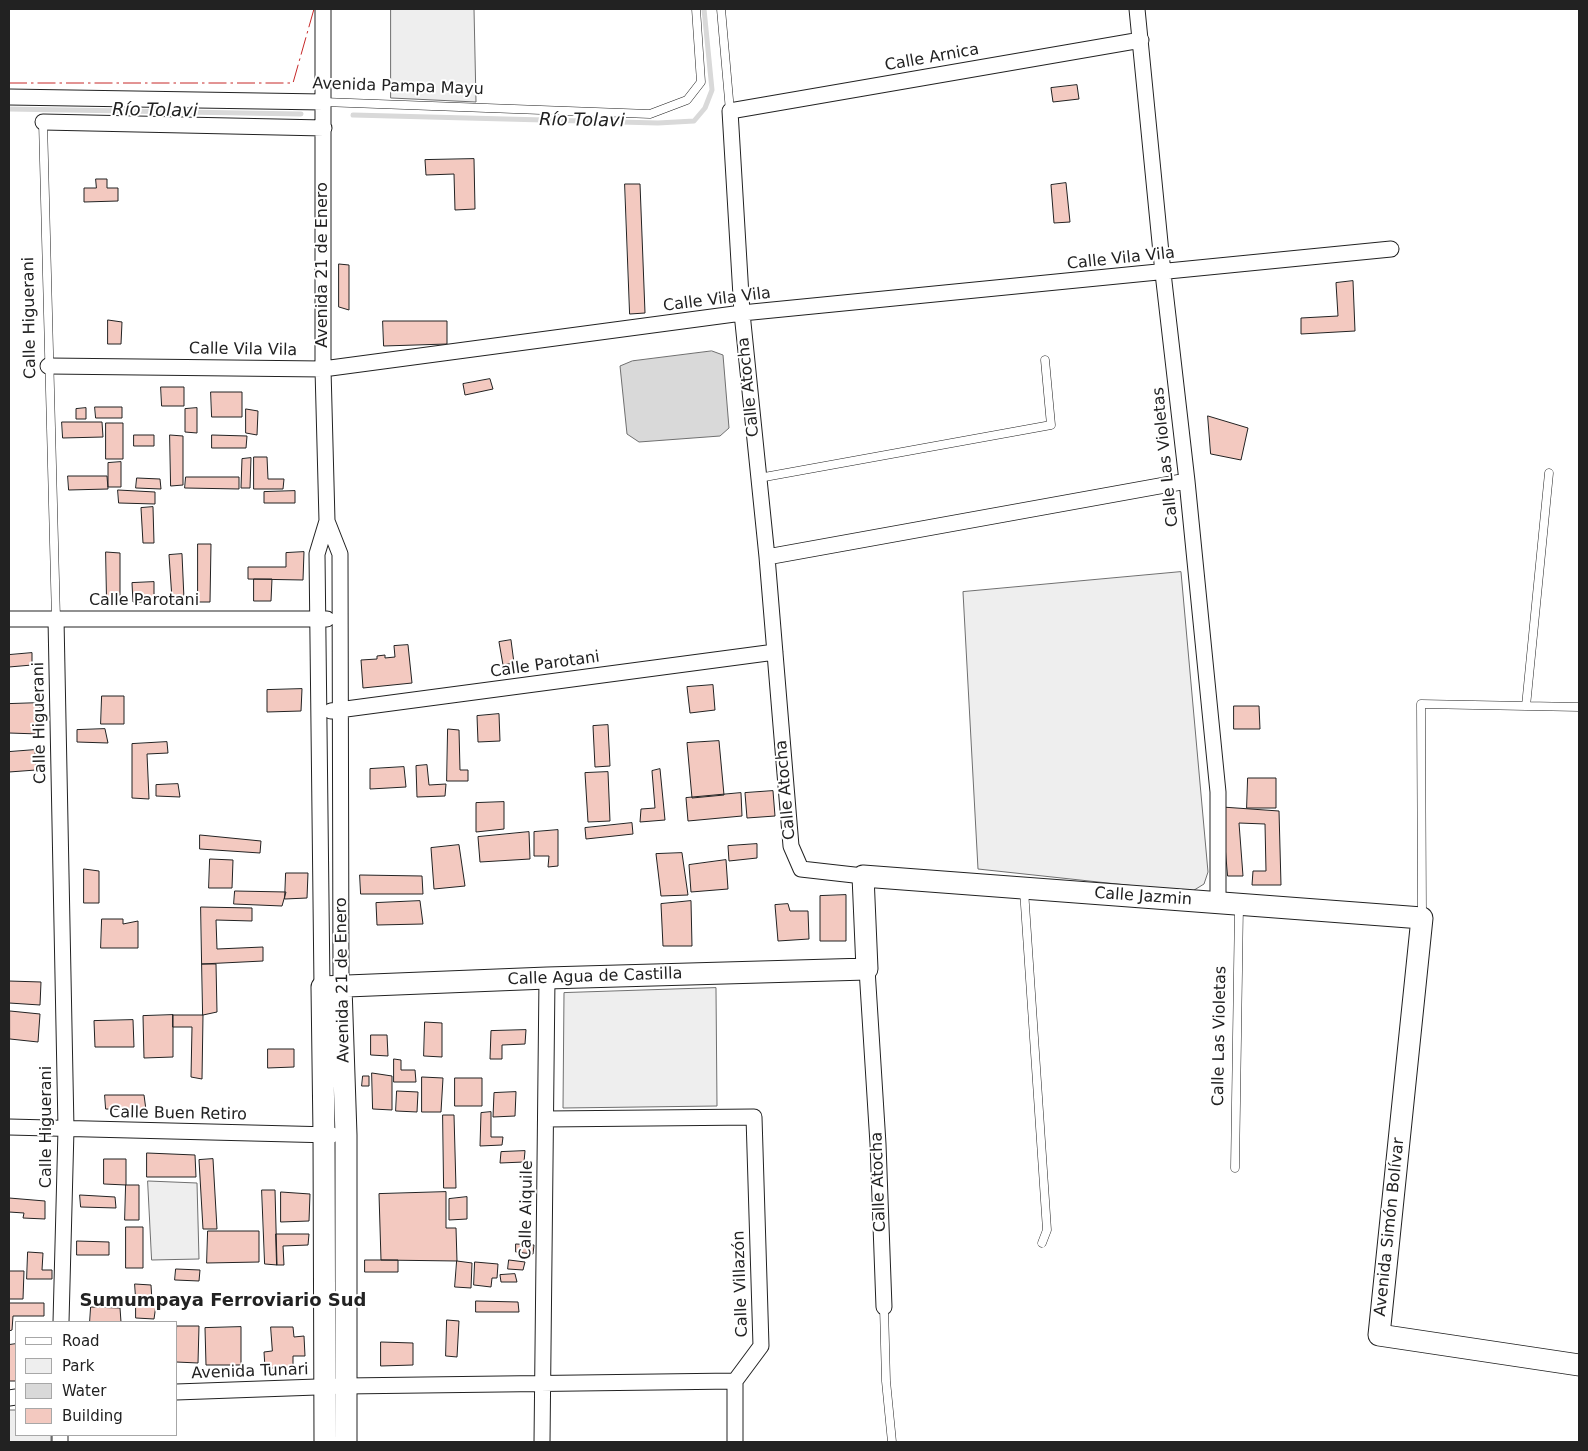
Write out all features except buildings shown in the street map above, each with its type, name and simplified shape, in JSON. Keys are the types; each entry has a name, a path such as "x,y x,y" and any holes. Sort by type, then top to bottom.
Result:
{"street":[{"name":"Avenida 21 de Enero","path":"323,9 323,369 327,521 318,554 318,618 320,712 332,987 346,1135 346,1442"},
{"name":"Calle Las Violetas","path":"1137,9 1228,903"},
{"name":"Calle Arnica","path":"730,111 1141,40"},
{"name":"Avenida Pampa Mayu","path":"9,97 323,102"},
{"name":"Calle Atocha","path":"730,111 742,313 767,556 791,846 801,869 863,876 878,1144 884,1307"},
{"path":"43,122 324,128"},
{"name":"Calle Vila Vila","path":"48,366 323,369 742,313 1163,273 1391,249"},
{"path":"767,556 1186,481"},
{"name":"Avenida 21 de Enero","path":"325,1442 324,1134 332,987 340,710 340,554 327,521"},
{"name":"Calle Parotani","path":"9,619 318,618 340,620"},
{"name":"Calle Higuerani","path":"56,619 66,1129 61,1321"},
{"name":"Calle Parotani","path":"320,712 775,652"},
{"name":"Calle Jazmin","path":"863,876 1422,918"},
{"name":"Avenida Simón Bolívar","path":"1422,918 1379,1335 1579,1365"},
{"name":"Calle Agua de Castilla","path":"332,987 547,978 867,969"},
{"name":"Calle Aiquile","path":"542,1442 547,978"},
{"name":"Calle Villazón","path":"546,1119 754,1117 761,1346 735,1381"},
{"name":"Calle Buen Retiro","path":"9,1127 346,1135"},
{"path":"735,1381 735,1442"},
{"name":"Avenida Tunari","path":"178,1392 346,1386 735,1381"}],"lane":[{"name":"Avenida Pampa Mayu","path":"323,102 650,114 687,100 701,82 696,9"},
{"path":"721,9 730,111"},
{"name":"Calle Higuerani","path":"43,122 56,619"},
{"path":"759,478 1051,425 1045,360"},
{"path":"1526,706 1549,473"},
{"path":"1422,918 1421,704 1579,707"},
{"path":"1024,888 1047,1230 1042,1243"},
{"name":"Calle Las Violetas","path":"1228,903 1235,1168"},
{"name":"Calle Atocha","path":"884,1307 886,1381 892,1442"}],"green space":[{"path":"391,9 474,9 476,102 391,98"},
{"path":"1181,572 1208,872 1204,884 1191,892 978,869 963,592"},
{"path":"716,988 717,1106 563,1108 564,993"},
{"path":"148,1181 197,1183 199,1259 152,1260"},
{"path":"9,1410 15,1410 15,1436 51,1436 51,1442 9,1442"}],"water":[{"path":"712,351 723,355 729,428 720,436 639,442 627,434 620,366 632,361"}],"waterway":[{"name":"Río Tolavi","path":"353,115 658,123 694,121 705,108 712,90 704,9"},
{"name":"Río Tolavi","path":"9,109 301,114"}],"power":[{"path":"9,83 293,83 314,9"}],"district":[{"name":"Sumumpaya Ferroviario Sud","path":"223,1301"}]}
